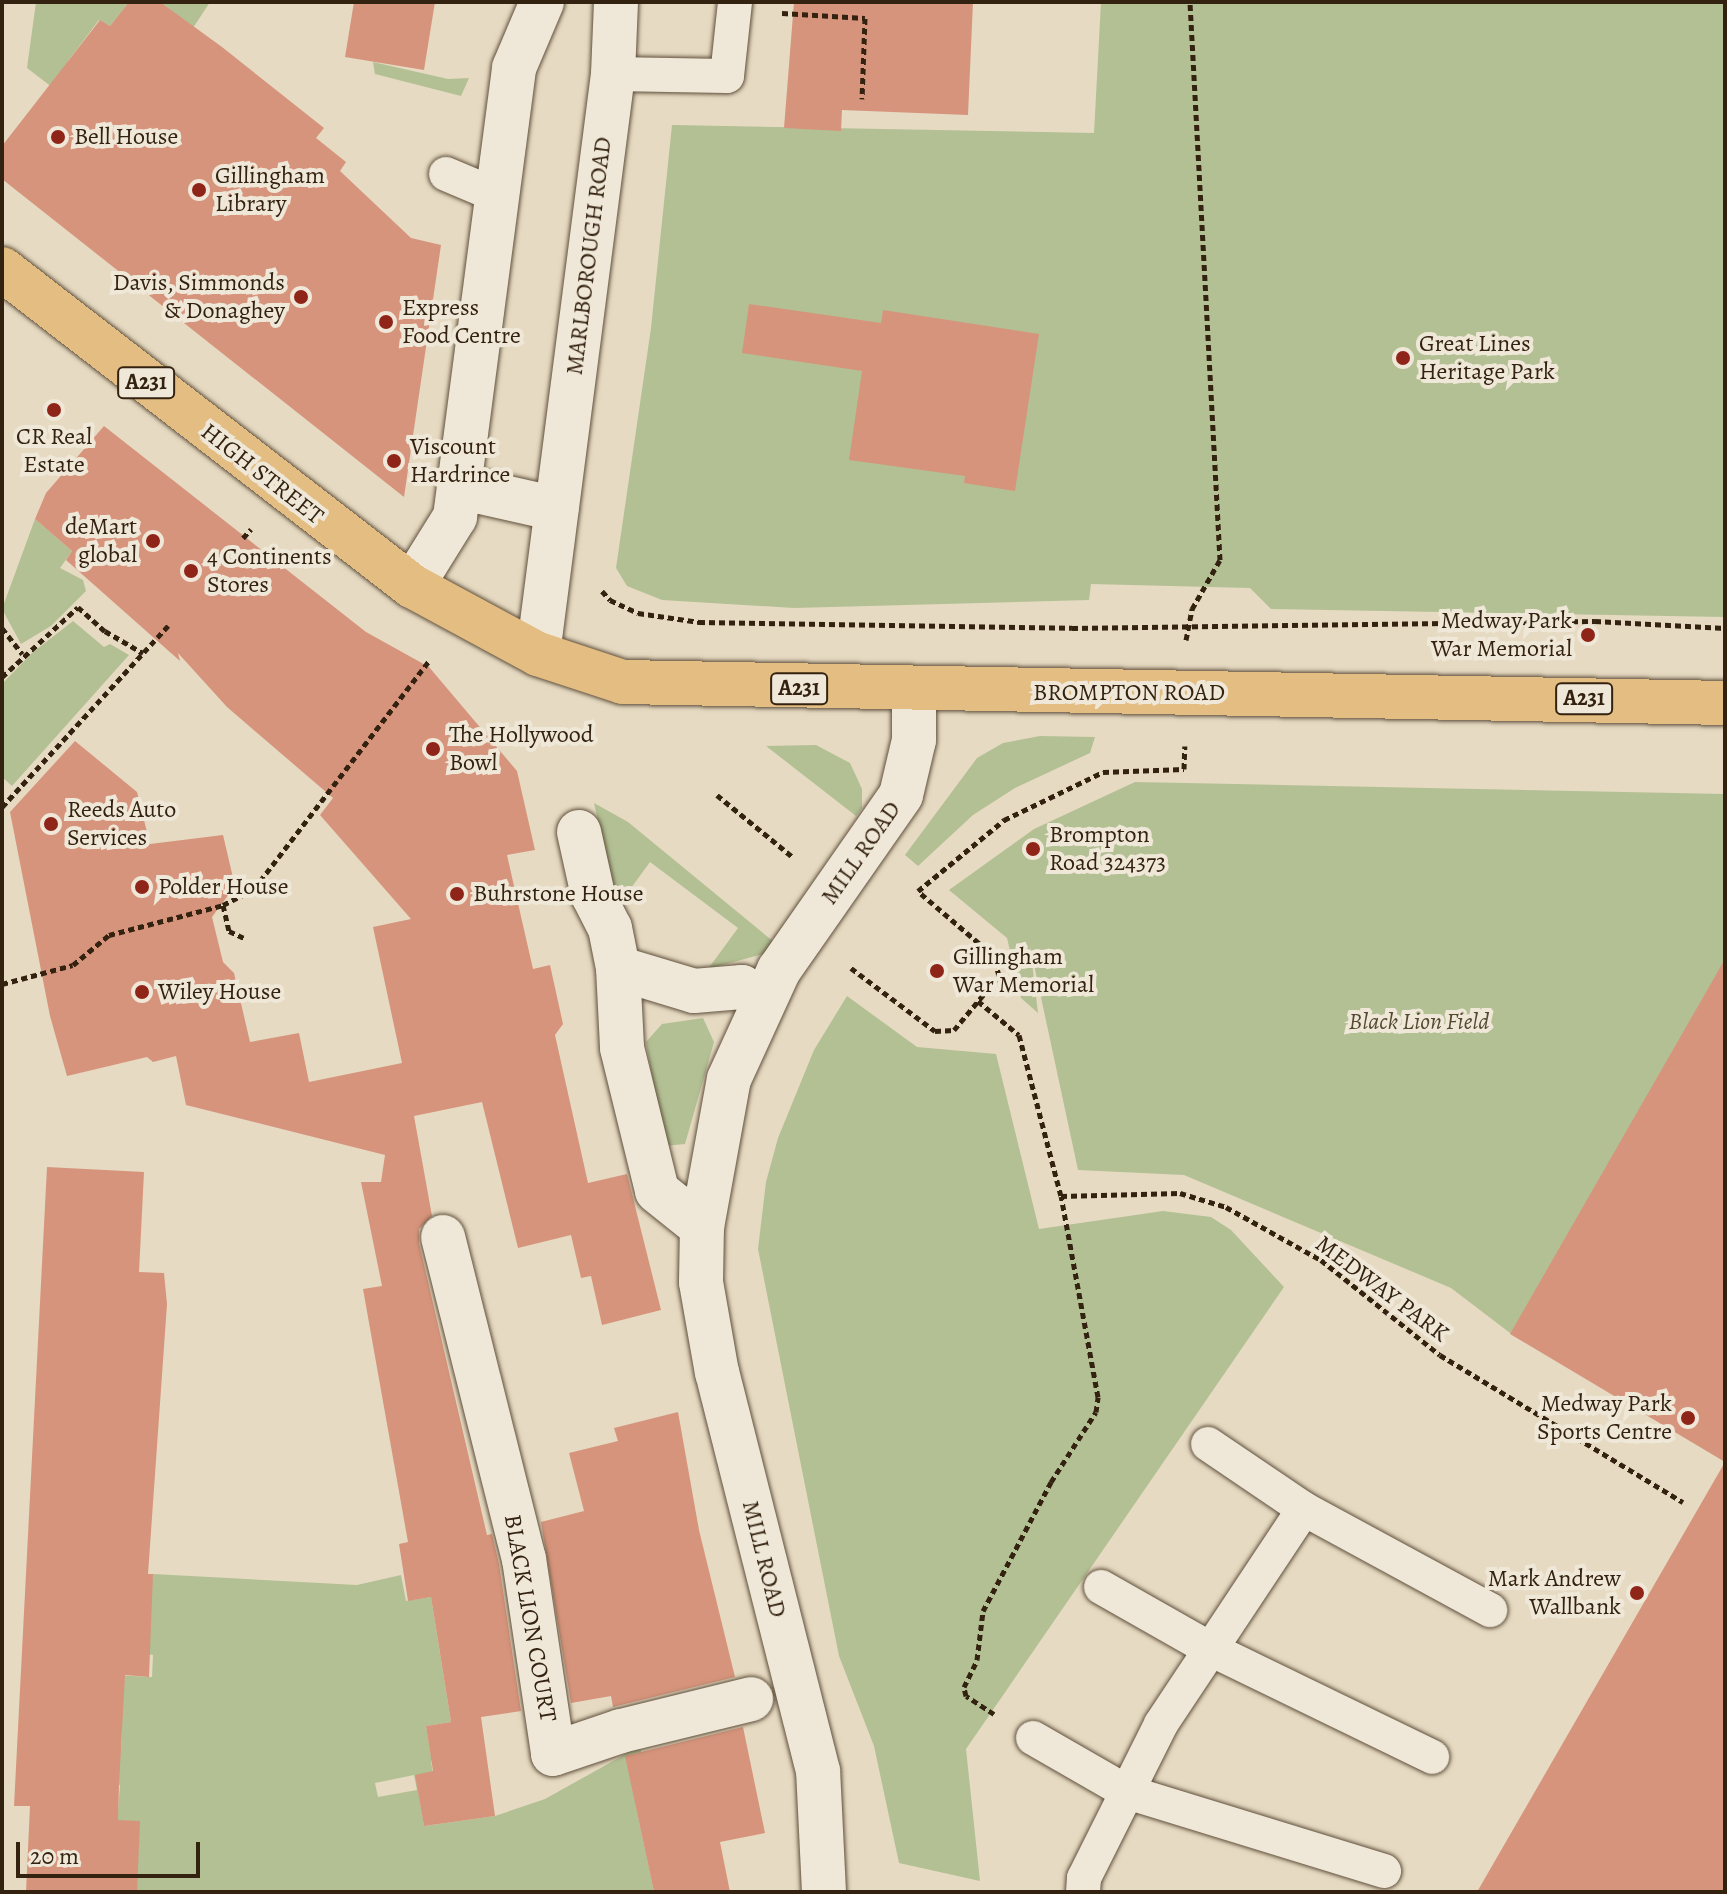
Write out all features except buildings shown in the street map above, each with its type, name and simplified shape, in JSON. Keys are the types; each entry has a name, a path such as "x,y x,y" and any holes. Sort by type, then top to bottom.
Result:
{"main road":[{"name":"HIGH STREET","path":"2,269 412,586 538,654"},
{"name":"BROMPTON ROAD","path":"538,654 623,682 914,692 1725,703"}],"street":[{"path":"412,586 455,517 514,68 542,2"},
{"name":"MARLBOROUGH ROAD","path":"538,654 613,74 616,2"},
{"path":"459,487 557,509"},
{"name":"MILL ROAD","path":"824,1892 818,1771 717,1373 701,1282 702,1227 718,1116 779,970 901,795 914,740 914,692"},
{"path":"579,832 618,968 622,1048 657,1191 702,1227"},
{"path":"618,968 694,991 742,987 764,1000"},
{"name":"BLACK LION COURT","path":"443,1237 524,1559 553,1754 621,1731 751,1699"}],"lane":[{"path":"613,74 727,76 735,6"},
{"path":"446,174 498,196"},
{"path":"1208,1444 1304,1509 1490,1610"},
{"path":"1083,1892 1084,1878 1161,1724 1304,1509"},
{"path":"1101,1587 1210,1649 1432,1757"},
{"path":"1033,1738 1127,1792 1384,1871"}],"path":[{"path":"1186,627 1220,560 1190,2"},
{"path":"735,6 865,18 862,99"},
{"path":"604,592 638,613 699,622 1186,627 1595,621 1725,628"},
{"path":"2,677 22,654 78,607 105,631 143,653"},
{"path":"2,807 168,626"},
{"path":"2,628 22,654"},
{"path":"2,984 73,965 109,935 223,905 254,889 271,871 429,661"},
{"path":"851,968 935,1031 954,1030 999,976 994,956 918,891 1004,820 1103,772 1184,769 1185,737"},
{"path":"717,795 805,867"},
{"path":"223,905 229,931 246,939"},
{"path":"978,1001 1019,1035 1061,1196 1098,1397 1096,1412 1051,1482 983,1611 977,1660 964,1687 966,1696 1033,1738"},
{"name":"MEDWAY PARK","path":"1061,1196 1180,1193 1226,1207 1321,1260 1440,1355 1683,1502"}],"green space":[{"path":"36,2 129,2 110,26 99,20 68,61 61,94 27,68"},
{"path":"160,2 210,2 193,28"},
{"name":"Great Lines Heritage Park","path":"1101,2 1725,2 1725,617 1271,609 1250,588 1091,584 1089,600 794,608 662,600 627,586 616,568 651,328 672,125 1094,133"},
{"path":"373,62 448,79 469,78 461,96 375,74"},
{"path":"35,519 72,551 60,568 83,580 86,591 51,626 21,644 2,609"},
{"path":"73,621 104,647 110,644 129,655 12,786 2,777 2,684 32,653"},
{"path":"1040,736 1095,737 1090,753 1015,788 973,815 918,866 905,855 977,758 1003,743"},
{"path":"816,745 850,763 862,789 862,808 856,816 766,746"},
{"name":"Black Lion Field","path":"1135,782 1725,794 1725,1011 1514,1336 1451,1288 1184,1175 1078,1170 1030,946 1038,1013 1021,998 1007,938 949,890 1034,829"},
{"path":"594,803 628,822 774,942 767,953 708,969 738,928 650,862 631,888 613,890"},
{"path":"847,996 917,1047 996,1054 1039,1229 1163,1211 1211,1217 1231,1230 1284,1287 966,1749 980,1881 899,1863 874,1746 839,1656 758,1249 766,1182 778,1138 814,1050"},
{"path":"703,1018 714,1042 685,1144 664,1146 646,1042 662,1024"},
{"path":"153,1574 357,1585 401,1575 406,1601 431,1597 451,1722 426,1726 431,1756 452,1753 452,1758 431,1761 435,1787 418,1790 424,1826 495,1816 545,1799 640,1746 644,1768 635,1802 654,1892 137,1892 104,1820 118,1811 120,1785 89,1783 121,1749 122,1730 94,1674 152,1677 153,1655 139,1653","holes":["414,1775 417,1790 378,1797 375,1783"]}],"place":[{"name":"Bell House","path":"58,137"},
{"name":"Gillingham Library","path":"199,190"},
{"name":"Davis, Simmonds & Donaghey","path":"301,297"},
{"name":"Express Food Centre","path":"386,322"},
{"name":"Great Lines Heritage Park","path":"1403,358"},
{"name":"CR Real Estate","path":"54,410"},
{"name":"Viscount Hardrince","path":"394,461"},
{"name":"deMart global","path":"153,541"},
{"name":"4 Continents Stores","path":"191,571"},
{"name":"Medway Park War Memorial","path":"1588,635"},
{"name":"The Hollywood Bowl","path":"433,749"},
{"name":"Reeds Auto Services","path":"51,824"},
{"name":"Brompton Road 324373","path":"1033,849"},
{"name":"Polder House","path":"142,887"},
{"name":"Buhrstone House","path":"457,894"},
{"name":"Gillingham War Memorial","path":"937,971"},
{"name":"Wiley House","path":"142,992"},
{"name":"Medway Park Sports Centre","path":"1688,1418"},
{"name":"Mark Andrew Wallbank","path":"1637,1593"}]}
